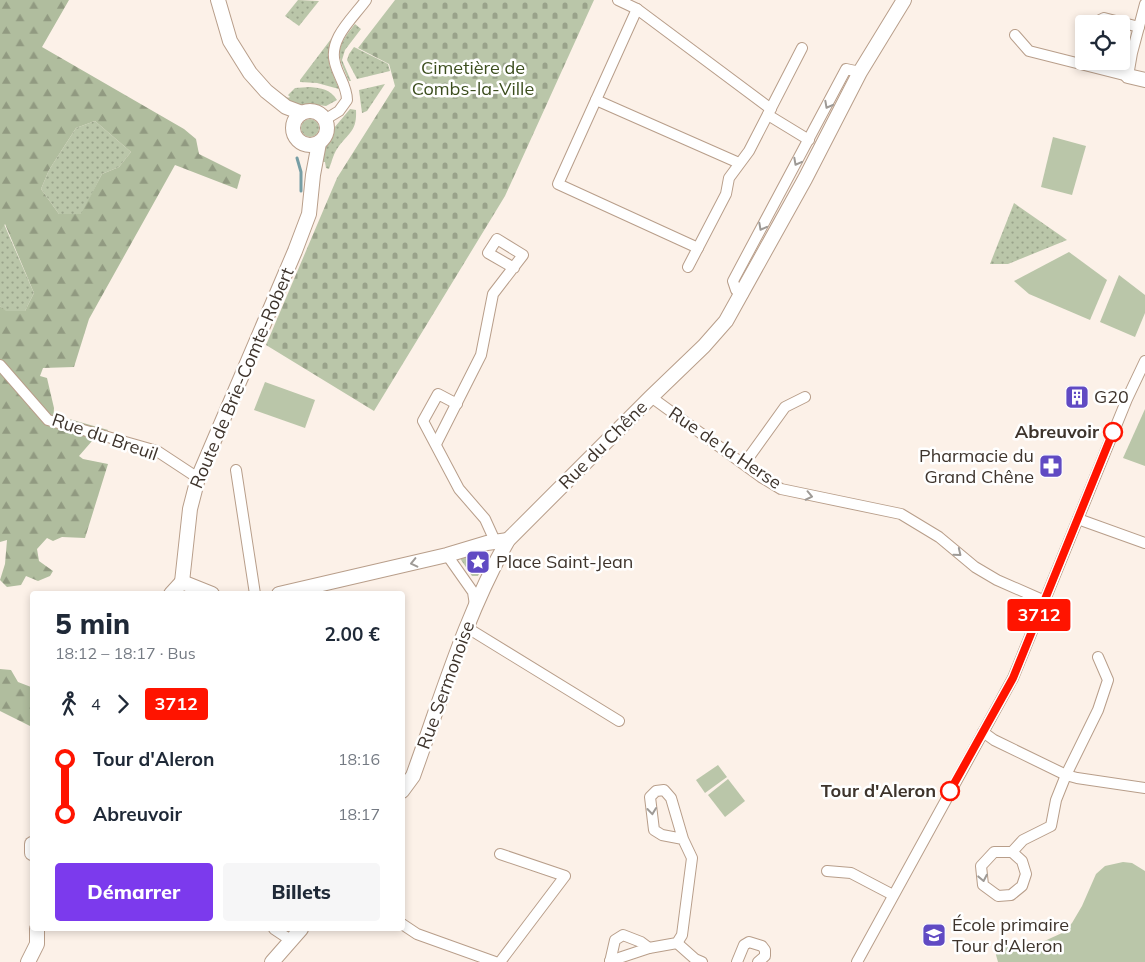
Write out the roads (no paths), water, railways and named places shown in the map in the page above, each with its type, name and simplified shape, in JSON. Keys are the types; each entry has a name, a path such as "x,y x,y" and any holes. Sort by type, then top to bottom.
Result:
{"street":[{"path":"218,0 230,42 250,73 266,91 286,107 302,113"},
{"path":"326,119 339,111 347,100 346,88 335,63 334,46 341,33 366,0"},
{"path":"618,0 637,9 769,112 809,140"},
{"name":"Rue du Chêne","path":"474,605 502,541 704,346 726,321 743,294 805,179 860,72 904,0"},
{"path":"1128,76 1145,4"},
{"path":"637,9 558,184 698,248"},
{"path":"1015,35 1029,51 1075,60"},
{"path":"688,267 726,194 729,178 749,152 802,48"},
{"path":"743,294 736,290 733,281 846,69 860,72"},
{"path":"1110,70 1145,80"},
{"path":"266,91 296,138 303,144 314,146 325,138 328,132 326,119 316,112 302,113 296,118 294,133"},
{"path":"596,100 739,163"},
{"name":"Route de Brie-Comte-Robert","path":"182,582 190,509 198,478 296,251 309,214 313,175 320,143"},
{"name":"Route de Brie-Comte-Robert","path":"303,144 313,175"},
{"path":"436,444 481,355 493,294 514,268"},
{"path":"857,962 1013,678 1127,398 1145,361"},
{"name":"Rue du Breuil","path":"0,365 48,420 156,452 198,478"},
{"path":"294,591 502,541 459,489 423,421 438,394 457,404"},
{"name":"Rue de la Herse","path":"651,396 761,477 781,489 901,514 939,537 975,566 997,580 1045,601"},
{"path":"744,464 785,407 805,397"},
{"path":"236,470 255,591"},
{"path":"1078,519 1145,543"},
{"path":"447,555 473,592 474,605"},
{"path":"174,591 182,582 204,591"},
{"name":"Rue Sermonoise","path":"405,787 413,776 474,605"},
{"path":"466,627 619,721"},
{"path":"1012,852 1022,861 1026,874 1022,886 1011,895 998,896 983,885 981,866 994,852 1012,852 1023,840 1052,826 1056,800 1066,774 1098,710 1108,680 1098,658"},
{"path":"983,732 994,740 1066,774 1089,781 1145,788"},
{"path":"610,962 649,948 677,943 682,935 692,858 683,839 671,798 664,790 656,791 650,797 654,830 662,835 683,839"},
{"path":"500,854 565,876 500,962"},
{"path":"827,871 851,873 893,895"},
{"path":"405,926 416,934 472,958 496,962"},
{"path":"28,962 37,944 37,931"},
{"path":"277,931 289,941"},
{"path":"272,962 299,931"},
{"path":"610,962 615,940 623,935 641,942 649,948"},
{"path":"737,962 744,945 749,942 762,946 765,950 765,956 758,962"},
{"path":"677,943 695,959 702,962"}],"waterway":[{"path":"297,158 301,172 301,191"}],"place":[{"name":"G20","path":"1077,397"},
{"name":"Abreuvoir","path":"1113,432"},
{"name":"Pharmacie du Grand Chêne","path":"1051,466"},
{"name":"Place Saint-Jean","path":"478,562"},
{"name":"Tour d'Aleron","path":"950,791"},
{"name":"École primaire Tour d'Aleron","path":"934,935"}],"park label":[{"name":"Cimetière de Combs-la-Ville","path":"473,78"}]}
